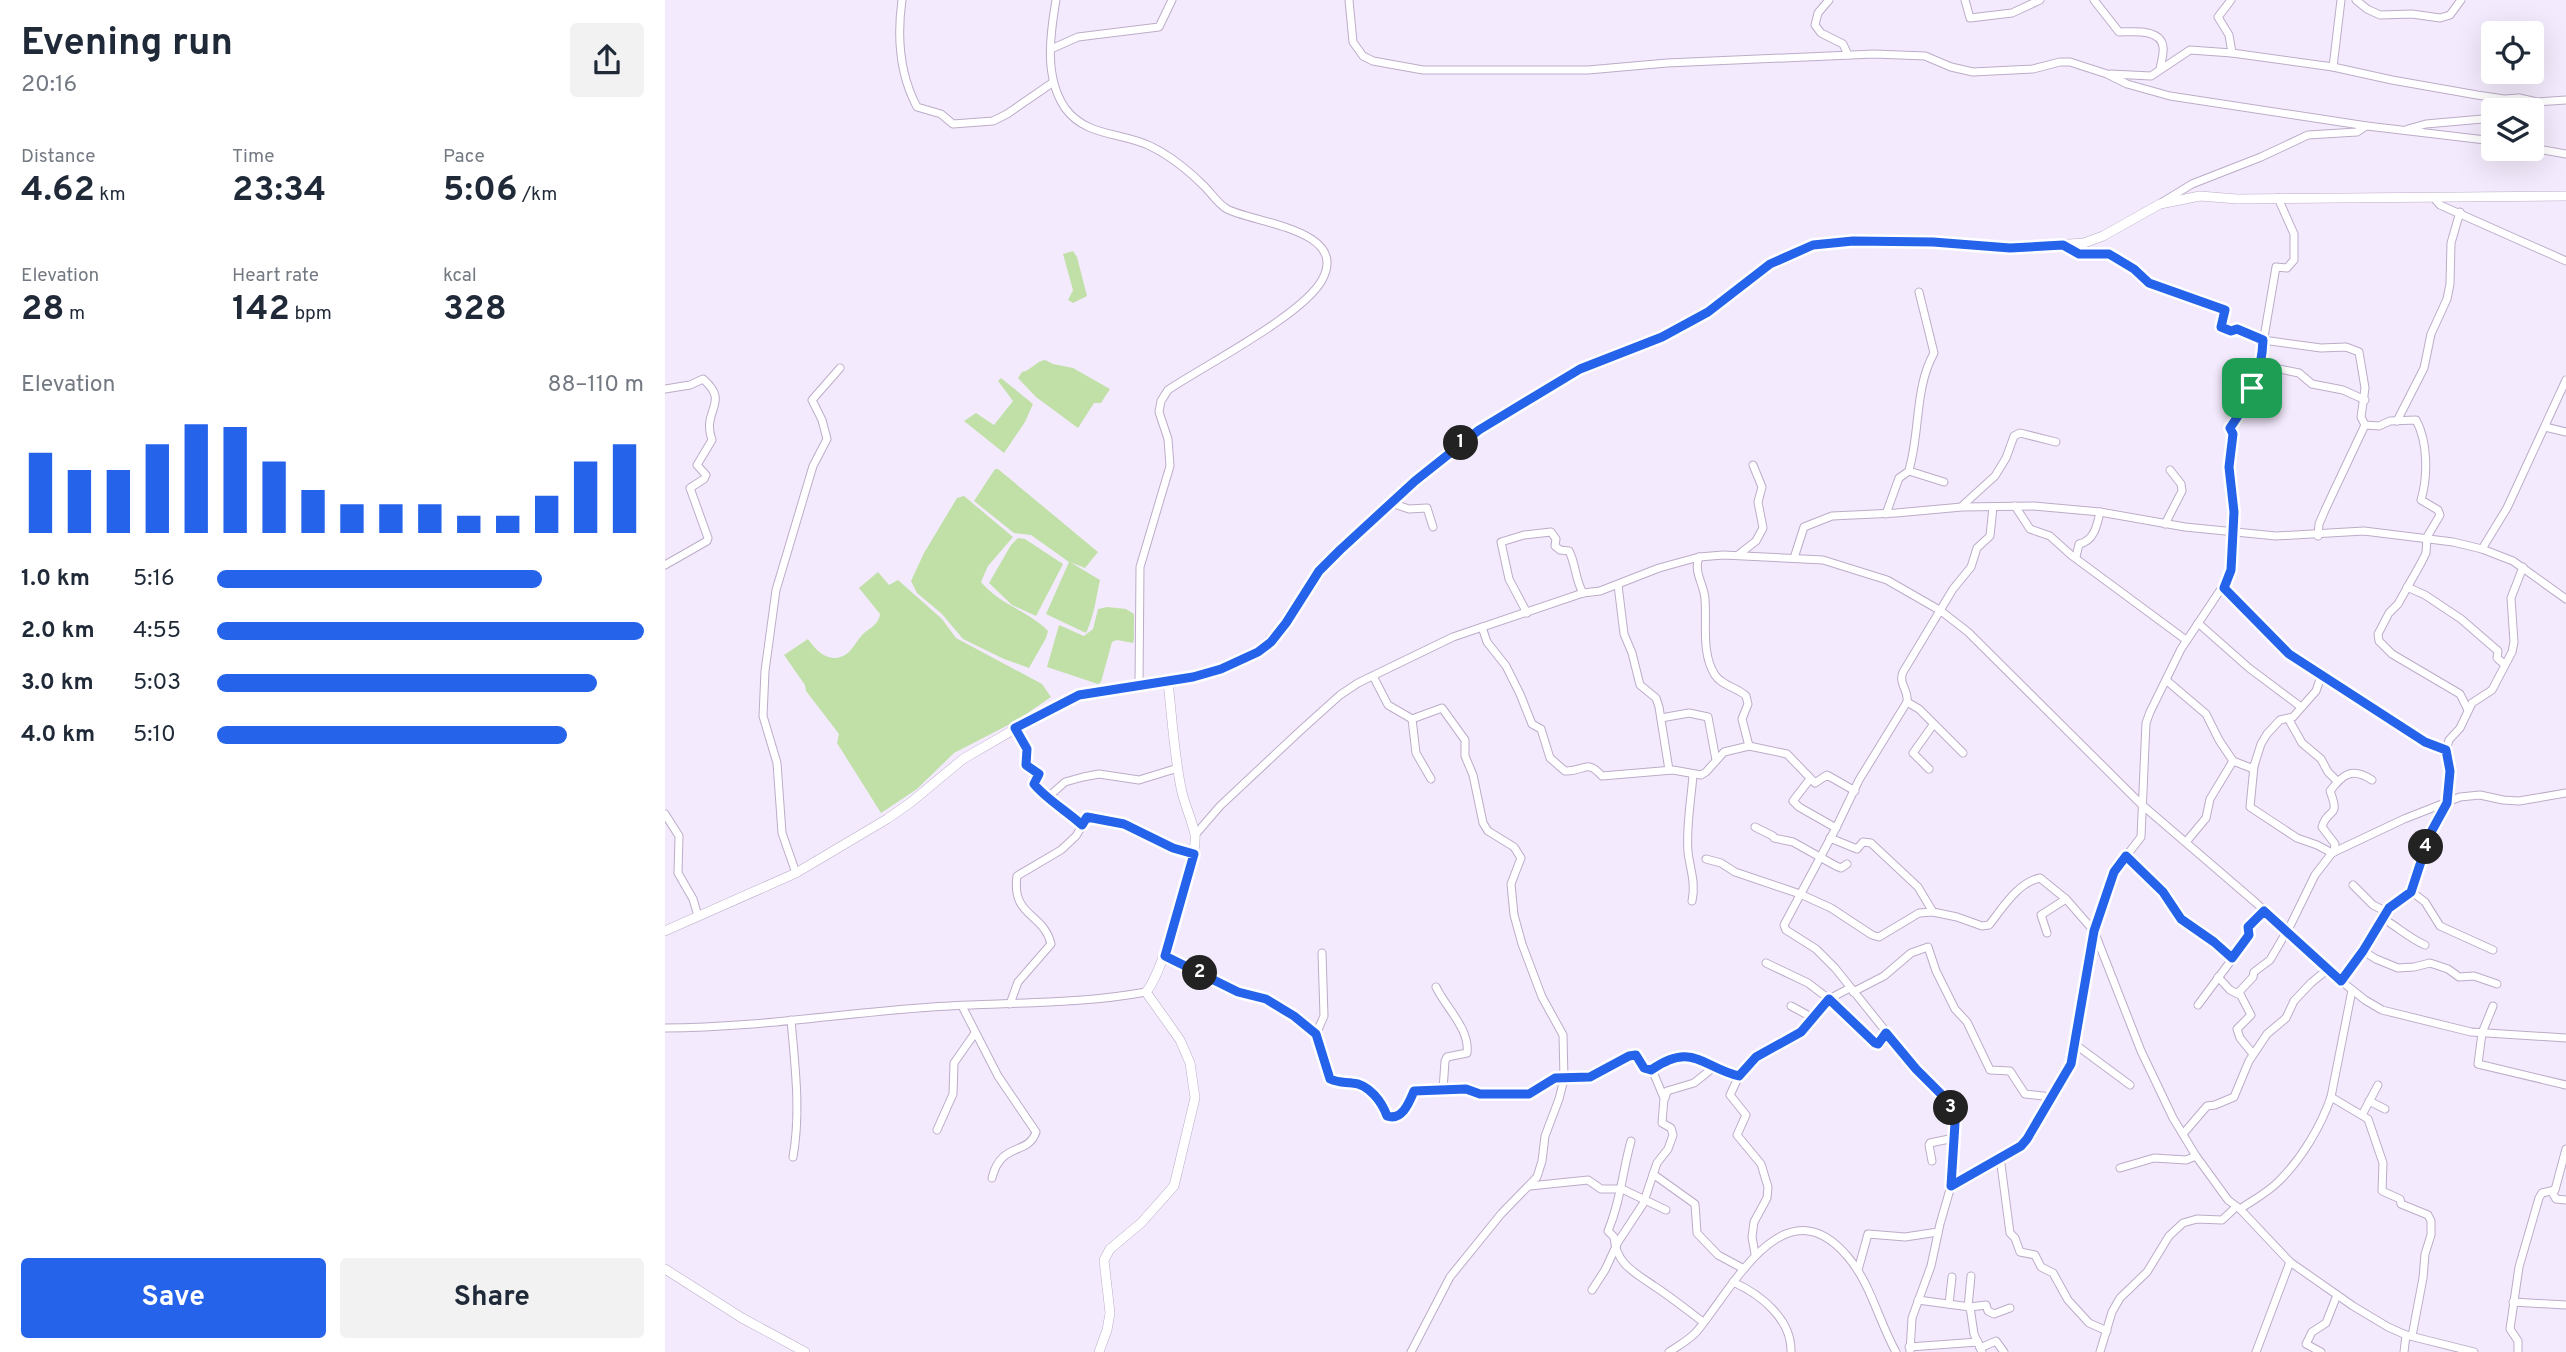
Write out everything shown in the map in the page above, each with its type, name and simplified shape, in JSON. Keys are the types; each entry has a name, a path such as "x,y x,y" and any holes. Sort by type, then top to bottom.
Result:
{"street":[{"path":"902,0 900,31 903,70 909,92 917,107 941,114 953,124 993,121 1052,83"},
{"path":"1056,0 1051,49 1052,83 1066,110 1093,130 1131,138 1166,154 1180,163 1225,208 1297,231 1315,241 1327,257 1327,269 1321,282 1296,306 1276,322 1168,390 1161,401 1159,412 1168,439 1170,466 1140,567 1139,684"},
{"path":"1051,49 1078,37 1159,27 1172,0"},
{"path":"1349,0 1353,42 1363,56 1373,61 1423,70 1588,70 1667,63 1893,54 1925,56 1951,67 1973,72 2033,69 2070,62 2107,74 2127,84 2170,96 2367,126 2481,139"},
{"path":"1829,0 1818,13 1815,25 1821,33 1843,44 1847,55"},
{"path":"1965,0 1970,18 2012,13 2040,0"},
{"path":"2094,0 2119,32 2143,31 2161,41 2164,47 2159,69"},
{"path":"2231,0 2218,17 2229,35 2232,53"},
{"path":"2333,67 2341,0"},
{"path":"2356,0 2380,15 2411,14 2440,18 2450,15 2461,0"},
{"path":"2107,74 2151,76 2190,50 2333,67 2416,85 2498,98"},
{"path":"2544,102 2566,100"},
{"path":"2406,130 2436,123 2481,119"},
{"path":"665,931 796,873 887,819 963,759 1079,695 1139,684 1168,682 1221,669 1265,647 1286,623 1319,571 1458,445 1580,369 1662,337 1708,312 1770,264 1813,245 1827,243 1933,242 2010,248 2084,243 2103,236 2192,184 2308,135 2357,132 2367,126"},
{"path":"2544,150 2566,153"},
{"path":"2160,204 2200,196 2237,199 2566,196"},
{"path":"2433,197 2440,205 2566,261"},
{"path":"1951,1186 2021,1146 2071,1064 2094,931 2114,872 2141,836 2146,723 2186,640 2224,588 2231,570 2233,489 2229,467 2233,434 2230,428 2247,404 2260,365 2276,267 2287,268 2294,260 2294,234 2278,198"},
{"path":"2397,421 2424,368 2431,334 2447,299 2451,243 2460,212"},
{"path":"2063,245 2079,254 2109,254 2134,269 2149,283 2225,310 2221,327 2231,331 2237,329 2263,340 2308,346 2346,347 2359,352 2364,373 2365,400 2361,417 2365,425"},
{"path":"1886,514 1899,478 1909,471 1916,442 1921,388 1926,368 1934,353 1919,292"},
{"path":"2260,365 2299,373 2312,384 2343,390 2365,400"},
{"path":"796,873 782,833 777,762 763,716 765,671 776,590 813,466 827,439 822,420 812,400 840,369"},
{"path":"665,389 691,385 703,379 712,387 716,396 708,426 712,440 697,464 706,475 690,488 708,538 683,557 665,565"},
{"path":"2482,549 2507,508 2522,470 2566,380"},
{"path":"2365,425 2379,426 2390,421 2414,419 2420,427 2426,464 2421,500 2438,510 2440,515 2431,527 2426,552 2378,634 2379,641 2392,654 2461,694 2469,710"},
{"path":"2318,536 2322,517 2365,425"},
{"path":"2545,427 2566,432"},
{"path":"1962,507 1996,476 2014,436 2020,433 2056,442"},
{"path":"1738,555 1756,541 1763,528 1758,502 1762,487 1753,466"},
{"path":"2165,524 2182,491 2181,484 2170,470"},
{"path":"1909,471 1944,482"},
{"path":"1391,503 1409,509 1427,508 1433,527"},
{"path":"1993,506 1990,536 1977,548 1971,567 1953,589 1901,678 1907,702 1859,780 1784,925 1786,930 1816,949 1835,968 1916,1069 1945,1098 1953,1111 1955,1123 1951,1186 1931,1266 1917,1300 1909,1333 1910,1350 1980,1348 1996,1341 2004,1352"},
{"path":"1794,558 1803,529 1832,516 2015,506 2100,512 2232,533 2318,536 2364,531 2482,549 2501,555 2523,567 2566,599"},
{"path":"2015,506 2030,530 2050,536 2186,640"},
{"path":"2076,557 2079,544 2090,539 2095,530 2100,512"},
{"path":"1527,613 1509,579 1501,542 1524,535 1551,532 1556,539 1555,546 1569,551 1572,555 1577,582 1583,593"},
{"path":"1195,835 1220,806 1340,695 1453,637 1583,593 1600,592 1659,568 1699,557 1738,555 1823,560 1887,580 1941,611 1990,653 2141,804 2341,981 2382,1010 2482,1033 2566,1038"},
{"path":"1699,557 1696,565 1705,599 1707,652 1720,681 1746,696 1748,704 1742,719 1749,746"},
{"path":"2341,981 2384,915 2411,892 2430,834 2446,803 2450,771 2446,750 2449,740 2460,729 2472,704 2492,690 2514,642 2511,614 2513,589 2523,567"},
{"path":"1618,585 1624,634 1640,685 1656,698 1669,770"},
{"path":"2407,587 2425,595 2461,619 2498,651 2497,658 2504,664"},
{"path":"2224,588 2289,654 2425,742 2446,750"},
{"path":"2199,623 2249,668 2301,707"},
{"path":"1482,627 1487,642 1506,666 1532,724 1541,729 1550,758 1561,769 1569,772 1590,766 1602,776 1669,770 1693,775 1706,772 1729,749 1749,746 1787,754 1815,783 1827,775 1855,791"},
{"path":"1373,676 1388,705 1412,719"},
{"path":"2289,720 2316,691 2321,676"},
{"path":"2166,680 2206,714 2233,761 2251,768 2253,766"},
{"path":"665,1028 1146,992 1155,980 1165,956 1194,854 1195,835 1181,790 1168,682"},
{"path":"1907,702 1919,709 1963,752"},
{"path":"1411,1352 1450,1277 1501,1214 1538,1178 1545,1136 1564,1079 1563,1035 1542,997 1514,915 1511,884 1521,858 1514,847 1488,831 1483,823 1473,775 1465,756 1465,740 1445,710 1437,708 1412,719"},
{"path":"1661,718 1689,713 1708,717 1716,760"},
{"path":"1412,719 1417,756 1431,779"},
{"path":"2289,720 2280,719 2261,744 2253,766 2250,807 2297,838 2333,853"},
{"path":"2289,720 2302,743 2321,759 2337,781"},
{"path":"1929,769 1913,753 1933,725"},
{"path":"1015,728 1027,749 1026,765 1038,773 1034,784 1047,798 1059,804 1082,825"},
{"path":"2186,842 2206,818 2210,799 2233,761"},
{"path":"1047,798 1065,782 1083,777 1099,774 1139,780 1178,768"},
{"path":"2333,853 2335,844 2322,827 2335,807 2330,791 2337,781 2347,775 2360,773 2372,780"},
{"path":"1692,901 1694,886 1688,852 1693,775"},
{"path":"1810,779 1793,801 1836,828"},
{"path":"2238,994 2253,977 2254,972 2270,960 2315,875 2333,853 2404,819 2471,795 2519,801 2566,793"},
{"path":"665,814 680,836 678,873 693,899 698,916"},
{"path":"1010,1004 1018,982 1051,944 1046,929 1028,916 1020,904 1017,876 1061,850 1076,836 1087,817 1124,824 1173,848 1194,854"},
{"path":"1755,827 1774,838 1793,842 1841,868 1847,864"},
{"path":"1830,838 1857,849 1863,842 1871,844 1918,887 1933,912"},
{"path":"2126,856 2163,892 2181,919 2232,958"},
{"path":"1706,859 1800,894 1831,908 1879,937 1919,913 1933,912 1982,926 1989,925 2019,890 2032,880 2040,878 2066,899 2094,931 2141,1051 2183,1134 2228,1200 2290,1262 2388,1327 2474,1352"},
{"path":"2353,885 2409,937 2425,944"},
{"path":"2411,892 2425,902 2439,926 2493,950"},
{"path":"2047,933 2041,915 2066,899"},
{"path":"2198,1005 2249,935 2248,927 2264,911"},
{"path":"1755,1254 1752,1237 1754,1222 1767,1198 1768,1187 1761,1164 1737,1135 1746,1115 1730,1095 1739,1076 1756,1057 1801,1032 1829,999 1884,976 1911,953 1928,947 1936,971 1955,1009 1967,1022 1990,1070 2010,1071 2025,1094 2052,1097"},
{"path":"2363,951 2398,968 2430,963 2448,969 2459,977 2474,976 2497,984"},
{"path":"1316,1034 1320,1028 1324,1007 1322,953"},
{"path":"1165,956 1238,992 1278,1005 1316,1034 1330,1079 1342,1084 1355,1083 1363,1086 1384,1106 1390,1118 1401,1114 1414,1091 1466,1089 1480,1094 1529,1094 1555,1078 1590,1077 1629,1056 1636,1055 1644,1068 1651,1070 1668,1060 1689,1056 1739,1076"},
{"path":"1766,963 1808,983 1875,1043 1878,1044 1886,1033"},
{"path":"2183,1134 2207,1106 2215,1105 2238,1093 2253,1054 2267,1034 2286,1018 2294,1001 2328,969"},
{"path":"2218,977 2238,994 2251,1011 2251,1015 2237,1029 2240,1038 2253,1054"},
{"path":"1436,987 1468,1038 1467,1052 1445,1061 1443,1090"},
{"path":"2100,1352 2112,1312 2120,1298 2147,1272 2169,1236 2183,1223 2197,1219 2222,1220 2279,1181 2294,1164 2326,1112 2331,1097 2352,990"},
{"path":"1100,1352 1110,1313 1104,1259 1110,1249 1140,1223 1174,1186 1195,1098 1190,1063 1180,1040 1146,992"},
{"path":"962,1006 998,1076 1036,1132 1026,1145 996,1162 992,1178"},
{"path":"1791,1006 1813,1018"},
{"path":"2493,1006 2482,1033 2478,1064 2566,1085"},
{"path":"791,1020 798,1102 793,1157"},
{"path":"937,1130 953,1094 954,1063 975,1033"},
{"path":"2075,1045 2130,1085"},
{"path":"1593,1290 1644,1201 1657,1163 1668,1149 1671,1128 1662,1123 1667,1091 1694,1083 1714,1067"},
{"path":"1651,1070 1664,1098"},
{"path":"2362,1115 2378,1085"},
{"path":"2331,1097 2368,1119 2383,1163 2382,1191 2396,1196 2401,1204 2428,1215 2431,1221 2423,1278 2404,1352"},
{"path":"2369,1101 2385,1109"},
{"path":"1932,1161 1930,1143 1954,1138"},
{"path":"1630,1141 1623,1168 1622,1189 1608,1231 1614,1237 1615,1249 1637,1277 1653,1285 1703,1322"},
{"path":"2518,1352 2518,1341 2510,1329 2519,1267 2539,1198 2542,1193 2555,1190 2566,1149"},
{"path":"2120,1168 2154,1158 2186,1160 2196,1156"},
{"path":"2000,1157 2010,1233 2020,1252 2035,1255 2041,1267 2053,1273 2067,1300 2089,1323 2106,1331"},
{"path":"1653,1174 1693,1202 1698,1215 1697,1233 1718,1255 1744,1269"},
{"path":"1529,1186 1559,1185 1584,1180 1601,1189 1622,1189 1666,1210"},
{"path":"2551,1192 2557,1199 2566,1200"},
{"path":"1668,1352 1697,1332 1733,1282 1766,1244 1776,1238 1810,1232 1826,1237 1848,1256 1858,1270 1896,1352"},
{"path":"1858,1270 1868,1234 1905,1237 1938,1232"},
{"path":"2256,1352 2290,1262"},
{"path":"665,1269 742,1318 805,1352"},
{"path":"1971,1276 1969,1307 1980,1348"},
{"path":"1949,1304 1952,1277"},
{"path":"1733,1282 1763,1299 1789,1334 1791,1352"},
{"path":"2321,1352 2306,1344 2312,1332 2326,1323 2337,1295"},
{"path":"1917,1300 1969,1307 1986,1305 1988,1311 1994,1314 2010,1308"},
{"path":"2513,1302 2566,1306"}],"green space":[{"path":"1073,251 1087,296 1073,303 1068,300 1073,290 1063,254"},
{"path":"1045,360 1073,368 1110,389 1101,403 1094,403 1078,428 1036,397 1018,378 1022,372"},
{"path":"1001,378 1033,404 1025,422 1004,453 964,421 976,413 994,425 1013,401 998,381"},
{"path":"995,469 1098,552 1085,568 1070,562 1100,580 1086,633 1046,614 1069,562 1031,535 1014,533 974,501"},
{"path":"964,496 1013,537 988,566 981,582 997,597 1048,631 1029,668 963,639 942,614 917,593 911,581 924,553 957,498"},
{"path":"1018,538 1025,539 1063,564 1036,616 1012,605 989,583"},
{"path":"878,572 889,585 898,580 942,619 956,638 1042,684 1051,697 1016,721 954,753 917,789 881,813 837,743 839,734 806,691 805,685 784,655 808,639 819,652 828,657 839,657 848,653 879,617 880,614 859,588"},
{"path":"1098,609 1126,609 1134,614 1134,639 1133,643 1117,640 1112,642 1101,682 1098,684 1047,667 1059,625 1084,636 1093,629"}],"route":[{"path":"1895,241 2010,248 2063,245 2079,254 2109,254 2134,269 2149,283 2222,308 2225,312 2221,327 2231,331 2237,329 2263,340 2263,356 2252,388 2247,404 2230,428 2233,439 2229,467 2234,512 2231,570 2224,588 2289,654 2425,742 2446,750 2450,761 2447,803 2430,834 2411,892 2389,908 2341,981 2264,911 2248,927 2249,935 2232,958 2181,919 2168,897 2126,856 2114,872 2094,931 2071,1064 2021,1146 1951,1186 1955,1123 1953,1111 1945,1098 1886,1033 1878,1044 1875,1043 1829,999 1801,1032 1756,1057 1739,1076 1689,1056 1668,1060 1651,1070 1640,1064 1636,1055 1629,1056 1590,1077 1555,1078 1529,1094 1480,1094 1466,1089 1414,1091 1401,1114 1390,1118 1384,1106 1363,1086 1355,1083 1342,1084 1330,1079 1315,1031 1266,999 1238,992 1165,956 1194,854 1173,848 1124,824 1087,817 1082,825 1040,791 1034,784 1039,774 1025,763 1027,749 1015,728 1058,704 1098,691 1193,677 1221,669 1258,652 1271,642 1286,623 1319,571 1384,509 1458,445 1580,369 1662,337 1708,312 1770,264 1813,245 1895,241"}]}
